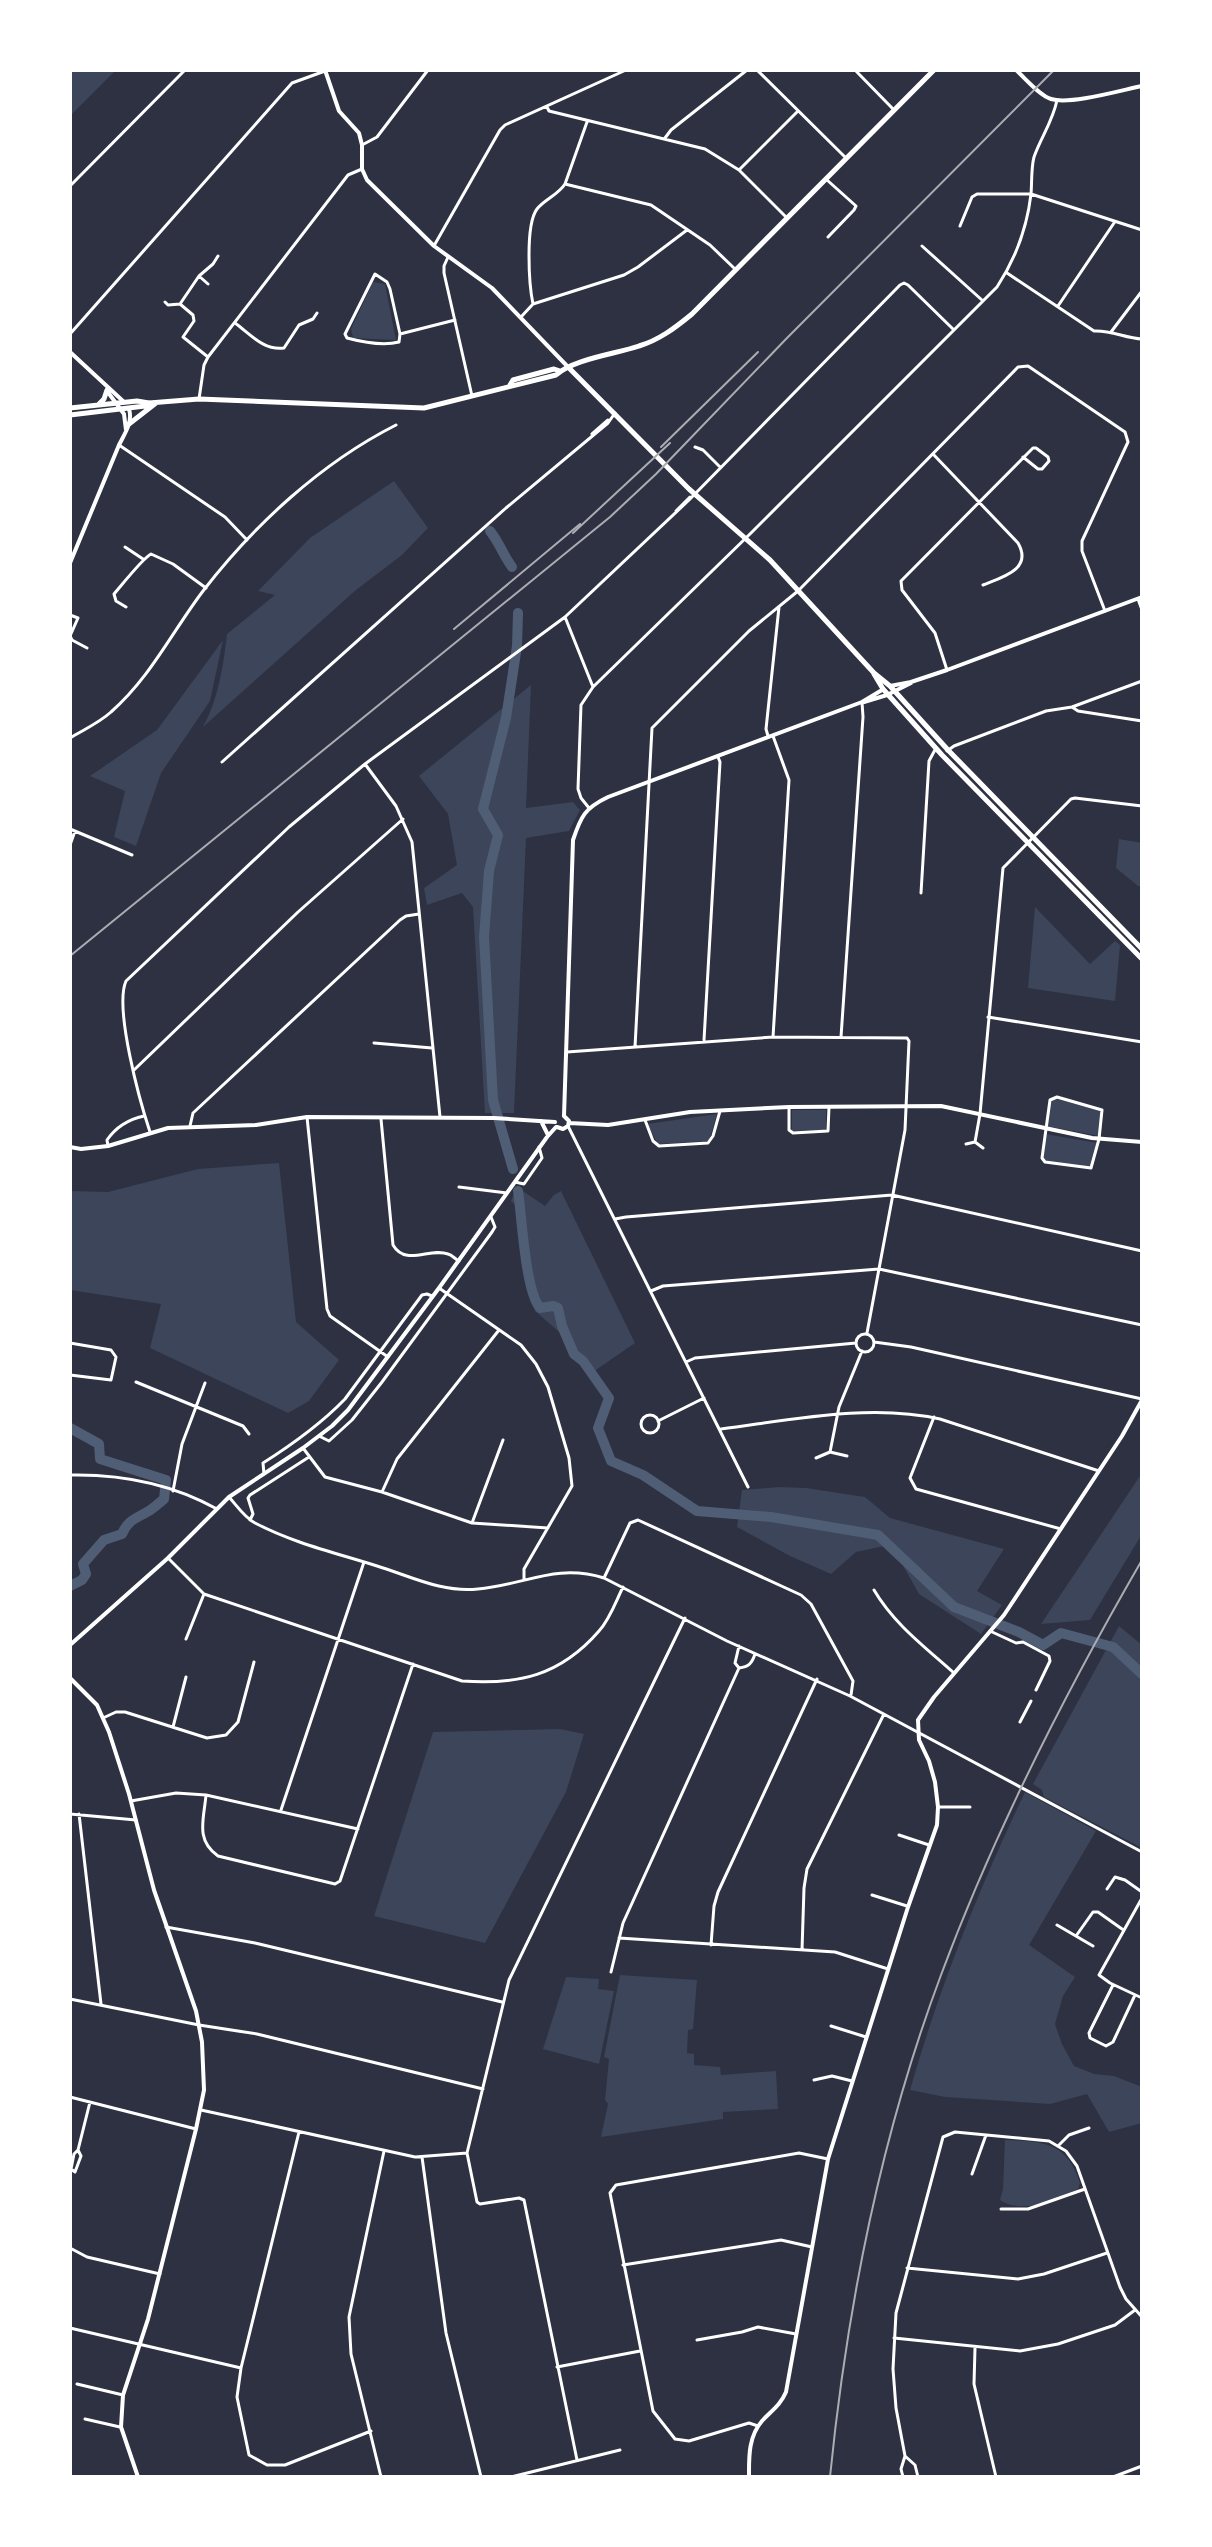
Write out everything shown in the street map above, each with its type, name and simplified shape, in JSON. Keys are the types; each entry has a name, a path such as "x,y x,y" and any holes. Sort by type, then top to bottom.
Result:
{"main road":[{"path":"70,408 145,400 199,399 424,408 556,375 560,371 656,340 692,314 934,70"},
{"path":"569,368 692,495 770,560 874,673 895,691 945,753 1028,843 1142,959"},
{"path":"99,405 106,388"},
{"path":"70,415 145,406 153,402"},
{"path":"128,427 153,402"},
{"path":"874,673 875,680 936,748 1034,837 1142,949"}],"street":[{"path":"70,186 185,70"},
{"path":"70,334 292,83 325,70 339,111 356,129 362,145 362,169 367,180 434,246 487,283 569,368"},
{"path":"362,145 377,137 428,70"},
{"path":"434,246 500,130 626,70"},
{"path":"665,138 747,70"},
{"path":"757,70 846,158"},
{"path":"855,70 894,110"},
{"path":"1016,70 1046,97 1057,100 1142,86"},
{"path":"589,808 579,794 581,705 593,687 983,301 1007,273 1024,230 1031,194 1033,159 1055,114 1057,100"},
{"path":"546,106 549,111 705,149 739,170 787,218"},
{"path":"739,170 798,111"},
{"path":"533,304 529,240 533,216 537,208 565,184 587,120"},
{"path":"199,399 208,357 348,175 362,169"},
{"path":"826,179 856,206 828,237"},
{"path":"565,184 651,205 710,245 735,269"},
{"path":"960,226 972,197 977,194 1031,194 1142,230"},
{"path":"1058,306 1114,221"},
{"path":"521,317 533,304 624,275 687,230"},
{"path":"922,246 983,301"},
{"path":"180,304 199,276 218,256"},
{"path":"448,257 444,273 472,396"},
{"path":"1007,273 1094,331 1142,339"},
{"path":"375,274 387,282 400,334 399,342 393,344 347,338 345,334 375,274"},
{"path":"199,276 208,284"},
{"path":"150,1132 123,1014 126,981 289,827 365,764 565,617 676,512 900,285 908,285 954,330"},
{"path":"1111,332 1142,291"},
{"path":"165,302 168,305 180,304 193,315 194,321 183,337 208,357"},
{"path":"234,323 266,347 277,349 284,348 299,325 313,319 317,313"},
{"path":"400,334 456,320"},
{"path":"70,352 121,402 128,427 70,563"},
{"path":"635,1047 652,728 749,631 798,591 1018,367 1028,366 1125,432 1128,442 1082,541 1082,551 1105,611"},
{"path":"222,762 608,423 615,413"},
{"path":"384,424 387,430"},
{"path":"70,738 110,714 144,679 206,588 247,540 285,503 332,465 396,425"},
{"path":"119,445 225,517 247,540"},
{"path":"695,447 703,450 720,467"},
{"path":"947,670 935,633 902,590 901,581 1023,457 1033,448 1048,457 1049,461 1038,469 1023,457"},
{"path":"933,454 1018,543 1022,551 1021,562 1015,572 983,585"},
{"path":"125,547 143,559"},
{"path":"126,607 116,601 114,594 143,559 151,554 166,559 206,588"},
{"path":"885,692 890,686 947,670 1140,598 1142,610"},
{"path":"773,1037 789,780 766,729 779,607"},
{"path":"70,615 78,618 70,636 72,640 87,648"},
{"path":"565,617 593,687"},
{"path":"945,753 1046,711 1072,707 1142,681"},
{"path":"748,1487 564,1116 573,840 579,821 589,808 608,797 885,692 895,691 911,682"},
{"path":"841,1037 862,702"},
{"path":"1072,707 1078,711 1142,721"},
{"path":"921,893 929,761 936,748"},
{"path":"704,1040 718,756"},
{"path":"365,764 403,819 412,842 440,1117"},
{"path":"975,1142 1003,868 1075,798 1142,806"},
{"path":"134,1070 298,912 403,819"},
{"path":"70,845 72,830 132,855"},
{"path":"190,1126 193,1113 400,920 419,914"},
{"path":"988,1017 1142,1042"},
{"path":"567,1052 773,1037 907,1038 905,1130 867,1333"},
{"path":"374,1043 432,1048"},
{"path":"1057,1097 1102,1110 1099,1139 1091,1168 1045,1162 1041,1156 1050,1100 1057,1097"},
{"path":"789,1107 789,1130 793,1133 828,1131 829,1106"},
{"path":"70,1147 108,1146 150,1132 190,1126 256,1125 307,1117 501,1118 541,1121 563,1129 568,1125 608,1125 690,1112 829,1106 941,1106 1099,1139 1142,1142"},
{"path":"645,1120 653,1141 659,1146 708,1143 720,1111"},
{"path":"108,1146 107,1140 111,1135 134,1118 144,1116"},
{"path":"381,1116 393,1245 397,1252 405,1256 446,1253 459,1261"},
{"path":"70,1645 168,1558 229,1497 303,1448 348,1410 491,1217 558,1117 564,1116"},
{"path":"307,1117 327,1309 330,1316 388,1357"},
{"path":"541,1121 548,1135"},
{"path":"573,1134 580,1124"},
{"path":"966,1144 975,1142 983,1148"},
{"path":"459,1187 507,1193"},
{"path":"615,1219 892,1195 1142,1251"},
{"path":"319,1436 329,1441 352,1420 495,1227 491,1217"},
{"path":"651,1291 663,1286 879,1269 1142,1325"},
{"path":"439,1288 521,1345 536,1364 548,1387 569,1458 572,1486 524,1569 524,1580"},
{"path":"264,1474 263,1463 304,1437 331,1414 422,1295 433,1296"},
{"path":"382,1492 397,1459 500,1329"},
{"path":"862,1351 871,1350 874,1342 867,1333"},
{"path":"856,1343 859,1336 867,1333"},
{"path":"749,2477 750,2451 758,2426 782,2402 786,2392 828,2159 937,1825 933,1771 917,1733 919,1717 994,1626 1099,1471 1142,1400 911,1347 874,1342"},
{"path":"70,1343 111,1350 116,1357 113,1377 107,1381 70,1375"},
{"path":"686,1362 695,1358 856,1343"},
{"path":"856,1343 862,1351"},
{"path":"830,1452 838,1413 862,1351"},
{"path":"136,1382 243,1426 249,1434"},
{"path":"171,1490 182,1444 205,1383"},
{"path":"658,1421 704,1398"},
{"path":"719,1430 838,1413 934,1417 1099,1471"},
{"path":"647,1415 655,1416 658,1421 658,1428 653,1433 645,1432 640,1426 642,1418 647,1415"},
{"path":"934,1417 910,1478 916,1489 1061,1529"},
{"path":"472,1523 503,1440"},
{"path":"303,1448 325,1477 382,1492 472,1523 548,1528"},
{"path":"816,1458 830,1452 847,1456"},
{"path":"250,1520 253,1514 248,1501 250,1495 309,1457"},
{"path":"70,1475 122,1476 192,1496 217,1509"},
{"path":"229,1497 250,1520 323,1550 434,1586 479,1589 571,1571 604,1578 739,1646 817,1679 1142,1852"},
{"path":"604,1578 630,1523 638,1520 801,1595 811,1604 853,1681 850,1696"},
{"path":"168,1558 204,1594 462,1681 496,1683 532,1678 557,1667 600,1631 623,1587"},
{"path":"281,1810 364,1562"},
{"path":"874,1590 897,1624 954,1673"},
{"path":"186,1639 204,1594"},
{"path":"577,2460 524,2200 477,2202 467,2153 509,1980 685,1618"},
{"path":"994,1626 1016,1643 1023,1642 1050,1658 1036,1690"},
{"path":"739,1646 735,1663 739,1668"},
{"path":"739,1668 747,1668 756,1653"},
{"path":"103,1718 125,1712 207,1738 226,1735 238,1722 254,1662"},
{"path":"206,1795 202,1834 208,1848 218,1856 335,1884 340,1881 413,1664"},
{"path":"611,1972 617,1938 739,1668"},
{"path":"173,1727 186,1677"},
{"path":"70,1678 90,1696 103,1718 199,2025 204,2073 196,2129 160,2274 123,2395 121,2427 138,2477"},
{"path":"711,1945 718,1892 817,1679"},
{"path":"1020,1722 1031,1701"},
{"path":"802,1950 807,1869 884,1714"},
{"path":"131,1801 176,1793 206,1795 358,1829"},
{"path":"938,1807 970,1807"},
{"path":"70,1814 136,1820"},
{"path":"79,1814 101,2004"},
{"path":"899,1835 931,1846"},
{"path":"1107,1889 1115,1877 1142,1892"},
{"path":"872,1895 908,1907"},
{"path":"1142,1898 1099,1971 1101,1978 1142,1998"},
{"path":"1076,1936 1093,1912 1098,1912 1123,1930"},
{"path":"1057,1925 1093,1946"},
{"path":"166,1927 255,1943 504,2002"},
{"path":"617,1938 835,1952 888,1969"},
{"path":"1113,1985 1089,2033 1090,2038 1106,2046 1113,2042 1135,1995"},
{"path":"70,1999 257,2034 483,2089"},
{"path":"831,2026 866,2037"},
{"path":"814,2080 832,2076 852,2081"},
{"path":"70,2097 196,2129"},
{"path":"78,2150 90,2102"},
{"path":"200,2110 384,2151 422,2157 467,2153"},
{"path":"1059,2145 1069,2135 1089,2128"},
{"path":"299,2132 241,2368 237,2397 249,2455 267,2465 285,2465 371,2431"},
{"path":"903,2477 901,2469 905,2456 893,2387 896,2313 943,2137 955,2132 1049,2141 1059,2145 1072,2158 1120,2287 1142,2317"},
{"path":"972,2174 986,2135"},
{"path":"381,2477 351,2354 349,2317 384,2151"},
{"path":"758,2426 749,2423 689,2441 675,2439 653,2411 610,2193 616,2185 799,2153 828,2159"},
{"path":"422,2157 446,2333 481,2477"},
{"path":"1001,2209 1028,2209 1085,2189"},
{"path":"623,2265 781,2240 812,2247"},
{"path":"70,2248 87,2257 160,2274"},
{"path":"907,2268 1018,2279 1044,2274 1107,2253"},
{"path":"894,2338 1020,2351 1115,2325 1135,2310"},
{"path":"697,2340 758,2327 796,2334"},
{"path":"70,2328 241,2368"},
{"path":"975,2348 974,2384 996,2477"},
{"path":"557,2367 642,2351"},
{"path":"77,2384 123,2395"},
{"path":"85,2419 121,2427"},
{"path":"511,2477 620,2450"},
{"path":"905,2456 915,2465 918,2477"},
{"path":"1113,2477 1142,2466"}],"shaded area":[{"path":"70,70 116,70 70,116"},
{"path":"373,282 385,284 396,340 353,338 351,329"},
{"path":"394,481 428,528 402,555 356,590 203,727 217,693 227,634 275,595 258,591 310,538"},
{"path":"223,640 210,701 161,773 136,846 114,837 125,791 90,776 157,730"},
{"path":"531,685 526,808 573,802 580,810 569,831 526,838 514,1113 485,1113 473,907 462,893 427,905 424,888 457,865 448,814 419,776"},
{"path":"1119,839 1142,843 1142,886 1116,868"},
{"path":"1035,907 1090,964 1115,941 1120,945 1115,1001 1028,988"},
{"path":"1057,1097 1102,1110 1100,1136 1046,1126 1050,1100"},
{"path":"792,1110 826,1110 826,1130 792,1131"},
{"path":"717,1114 709,1141 658,1144 647,1124"},
{"path":"1045,1134 1098,1143 1091,1168 1045,1162 1042,1158"},
{"path":"279,1163 296,1322 339,1360 309,1401 288,1413 150,1348 161,1304 70,1290 70,1191 108,1192 198,1169"},
{"path":"517,1187 545,1206 561,1191 635,1343 593,1372 573,1344 535,1311 523,1212 511,1201"},
{"path":"1142,1473 1142,1534 1090,1620 1041,1624"},
{"path":"779,1487 865,1497 890,1518 1004,1549 977,1591 1002,1605 981,1634 919,1594 901,1562 884,1546 856,1552 831,1574 737,1527 742,1490"},
{"path":"1119,1626 1142,1645 1142,1848 1044,1797 1042,1790 1033,1784"},
{"path":"560,1729 584,1734 566,1792 485,1943 374,1916 433,1732"},
{"path":"1025,1792 1096,1831 1029,1945 1075,1977 1063,1996 1055,2024 1074,2066 1142,2087 1142,2123 1109,2132 1087,2094 1050,2104 945,2097 910,2090 961,1939"},
{"path":"620,1975 697,1980 693,2029 688,2030 687,2053 694,2054 694,2065 720,2067 721,2075 776,2071 778,2109 723,2112 723,2119 601,2137 608,2104 605,2100 609,2059 604,2057"},
{"path":"566,1977 599,1979 598,1989 614,1991 599,2064 543,2049"},
{"path":"1005,2140 1042,2143 1060,2151 1074,2169 1080,2183 1078,2189 1029,2206 1000,2200"}],"waterway":[{"path":"490,531 512,567"},
{"path":"513,1169 493,1100 484,937 489,871 498,835 483,809 506,718 517,646 518,613"},
{"path":"518,1191 528,1270 535,1299 540,1308 558,1308 574,1354 583,1361 609,1398 598,1428 611,1461 643,1475 697,1511 771,1517 878,1535 954,1607 1019,1632 1043,1645 1061,1633 1113,1647 1142,1674"},
{"path":"70,1428 99,1444 100,1459 166,1480 164,1499 135,1518 122,1534 104,1540 83,1564 86,1574 82,1580 70,1586"}],"railway":[{"path":"70,956 610,517 1054,70"},
{"path":"661,447 758,352"},
{"path":"573,533 670,443"},
{"path":"454,629 580,524"},
{"path":"830,2477 846,2349 869,2222 920,2036 962,1921 1008,1815 1059,1712 1142,1560"}]}
